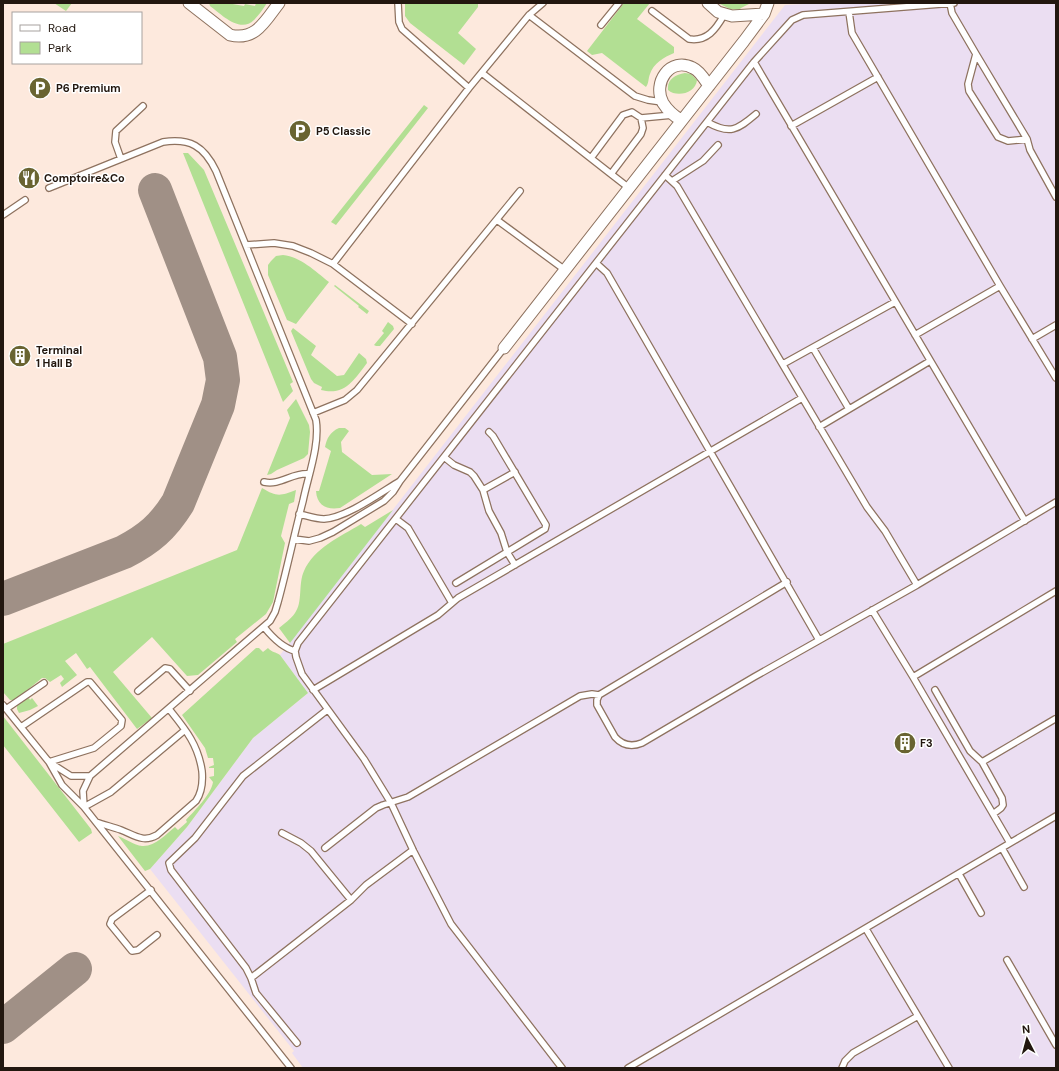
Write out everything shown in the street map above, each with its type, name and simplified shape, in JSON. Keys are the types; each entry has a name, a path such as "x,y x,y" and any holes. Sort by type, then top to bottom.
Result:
{"street":[{"path":"190,3 230,35 238,37 247,36 254,33 279,3"},
{"path":"708,3 724,15 744,16 764,14"},
{"path":"504,348 629,188 677,117 709,86 744,41 764,14 768,3"},
{"path":"677,117 663,102 659,92 661,79 669,69 681,65 693,68 703,76 709,86"}],"lane":[{"path":"398,3 399,22 402,29 470,88"},
{"path":"333,264 482,73 529,15 543,3"},
{"path":"601,25 619,3"},
{"path":"950,3 952,13 1027,139 1030,150 1056,197"},
{"path":"562,1068 451,924 391,803 364,759 327,710 300,669 296,651 298,643 754,62 792,20 803,15 954,3"},
{"path":"652,11 689,39 695,40 704,38 715,30 724,15"},
{"path":"849,12 852,33 1000,286 1056,378"},
{"path":"529,15 635,96 663,102"},
{"path":"976,54 968,84 969,91 998,137 1008,141 1027,139"},
{"path":"754,62 1025,521"},
{"path":"482,73 629,188"},
{"path":"791,126 878,77"},
{"path":"121,159 115,142 116,131 143,106"},
{"path":"591,158 623,115 632,112 641,118 677,117"},
{"path":"707,122 718,128 727,130 743,124 756,114"},
{"path":"611,174 641,134 643,128 641,118"},
{"path":"49,188 163,142 178,140 192,144 203,151 216,171 313,413 317,430 316,441 294,539 275,612 270,621 90,776 83,791 84,807"},
{"path":"672,181 703,161 718,145"},
{"path":"665,175 672,181 867,507 886,531 917,585"},
{"path":"313,413 339,403 358,390 520,192"},
{"path":"3,215 25,200"},
{"path":"497,220 565,270"},
{"path":"246,245 274,243 293,246 311,253 333,264 412,324"},
{"path":"596,263 607,273 787,582 819,640"},
{"path":"915,335 1000,286"},
{"path":"782,364 895,302"},
{"path":"1032,339 1056,325"},
{"path":"294,539 309,541 320,538 333,532 384,501 393,492 504,348"},
{"path":"813,348 849,409"},
{"path":"819,427 930,361"},
{"path":"313,690 438,615 458,598 802,398"},
{"path":"456,583 546,527 515,472 489,432"},
{"path":"444,457 455,466 470,472 483,490 487,506 501,532 507,552 515,565"},
{"path":"483,490 515,472"},
{"path":"264,482 269,483 279,481 296,474 309,474"},
{"path":"300,514 324,519 335,517 347,512 400,481"},
{"path":"599,695 597,706 615,737 622,744 631,746 637,745 917,585 1056,502"},
{"path":"396,519 408,528 452,603"},
{"path":"325,848 373,810 383,805 408,798 580,696 592,694 599,695 787,582"},
{"path":"913,677 1056,590"},
{"path":"872,610 1010,843"},
{"path":"264,627 270,635 286,648 296,651"},
{"path":"138,691 165,668 170,669 190,691"},
{"path":"20,727 87,682 90,682 122,720 121,726 94,748 49,762"},
{"path":"44,683 5,707 49,762 62,785 84,807 291,1068"},
{"path":"935,690 970,751 982,762 1002,798 1003,802 1001,808 992,814"},
{"path":"96,822 121,830 140,839 151,838 157,835 196,801 202,788 200,758 185,730 169,709"},
{"path":"297,1043 256,993 251,978 239,959 171,870 169,863 195,838 244,776 327,710"},
{"path":"982,762 1055,719"},
{"path":"84,807 111,792 185,730"},
{"path":"49,762 71,776 90,776"},
{"path":"628,1068 1056,816"},
{"path":"282,833 301,843 311,851 351,900"},
{"path":"1002,848 1024,887"},
{"path":"251,978 351,900 366,885 413,850"},
{"path":"959,874 981,912"},
{"path":"151,890 112,919 110,924 132,951 138,950 157,935"},
{"path":"866,929 949,1068"},
{"path":"1007,960 1056,1045"},
{"path":"842,1068 845,1061 853,1053 918,1016"}],"shaded area":[{"path":"823,3 1056,3 1056,1068 303,1068 292,1053 294,1051 150,869 187,827 253,738 308,693 280,655 513,355 785,5"}],"green space":[{"path":"54,3 72,3 66,11"},
{"path":"209,3 227,3 244,6 245,4 255,6 256,3 267,3 254,20 249,24 243,25 237,24 225,18 210,6"},
{"path":"405,3 478,3 478,7 458,33 476,49 464,65 410,23 405,16"},
{"path":"624,3 650,3 637,19 674,47 674,53 656,64 651,70 646,87 602,53 592,55 587,51"},
{"path":"718,3 751,3 739,10 730,9"},
{"path":"685,73 691,74 697,80 696,84 690,91 676,94 668,90 670,80 672,78"},
{"path":"424,105 428,108 336,225 331,222"},
{"path":"183,153 188,153 204,170 293,382 290,384 293,391 283,402"},
{"path":"276,256 290,256 302,262 329,282 296,324 287,320 268,275 268,265 271,261"},
{"path":"335,285 369,311 367,314 334,286"},
{"path":"388,322 394,329 380,346 374,345 384,333 382,331"},
{"path":"293,328 316,346 311,355 337,376 344,375 359,353 366,359 367,363 353,381 343,389 336,391 321,390 322,387 314,383 311,379 291,331"},
{"path":"296,399 309,425 310,432 308,454 304,458 267,475 290,418 287,410"},
{"path":"339,428 345,428 349,431 341,442 342,452 372,475 392,474 340,508 331,508 324,506 318,500 316,491 319,491 331,451 325,447 327,441 331,433"},
{"path":"262,488 279,495 296,490 294,502 289,504 281,536 285,543 273,602 266,614 235,639 237,642 198,675 187,676 152,637 113,672 152,718 137,729 90,667 87,669 76,653 65,661 77,675 62,687 60,683 64,679 61,675 50,682 45,678 42,678 15,700 10,700 3,692 3,644 237,550"},
{"path":"393,510 290,643 279,628 292,617 297,609 300,598 302,576 308,563 321,549 336,539 361,524 365,527"},
{"path":"256,648 259,648 263,652 268,648 280,655 308,693 253,738 187,827 150,869 145,871 118,836 133,843 147,846 160,840 175,827 178,830 187,822 186,820 206,797 212,787 213,782 209,777 214,776 214,768 209,767 214,765 213,758 208,758 205,748 182,715"},
{"path":"29,698 30,700 32,698 38,706 19,713 17,705"},
{"path":"3,716 91,829 92,833 79,842 3,745"}],"taxiway":[{"path":"3,599 124,552 155,532 167,519 178,503 218,405 223,380 220,357 155,190"},
{"path":"3,1027 75,969"}],"place":[{"name":"P6 Premium","path":"40,88"},
{"name":"P5 Classic","path":"300,131"},
{"name":"Comptoire&Co","path":"29,178"},
{"name":"Terminal 1 Hall B","path":"20,356"},
{"name":"F3","path":"905,743"}]}
